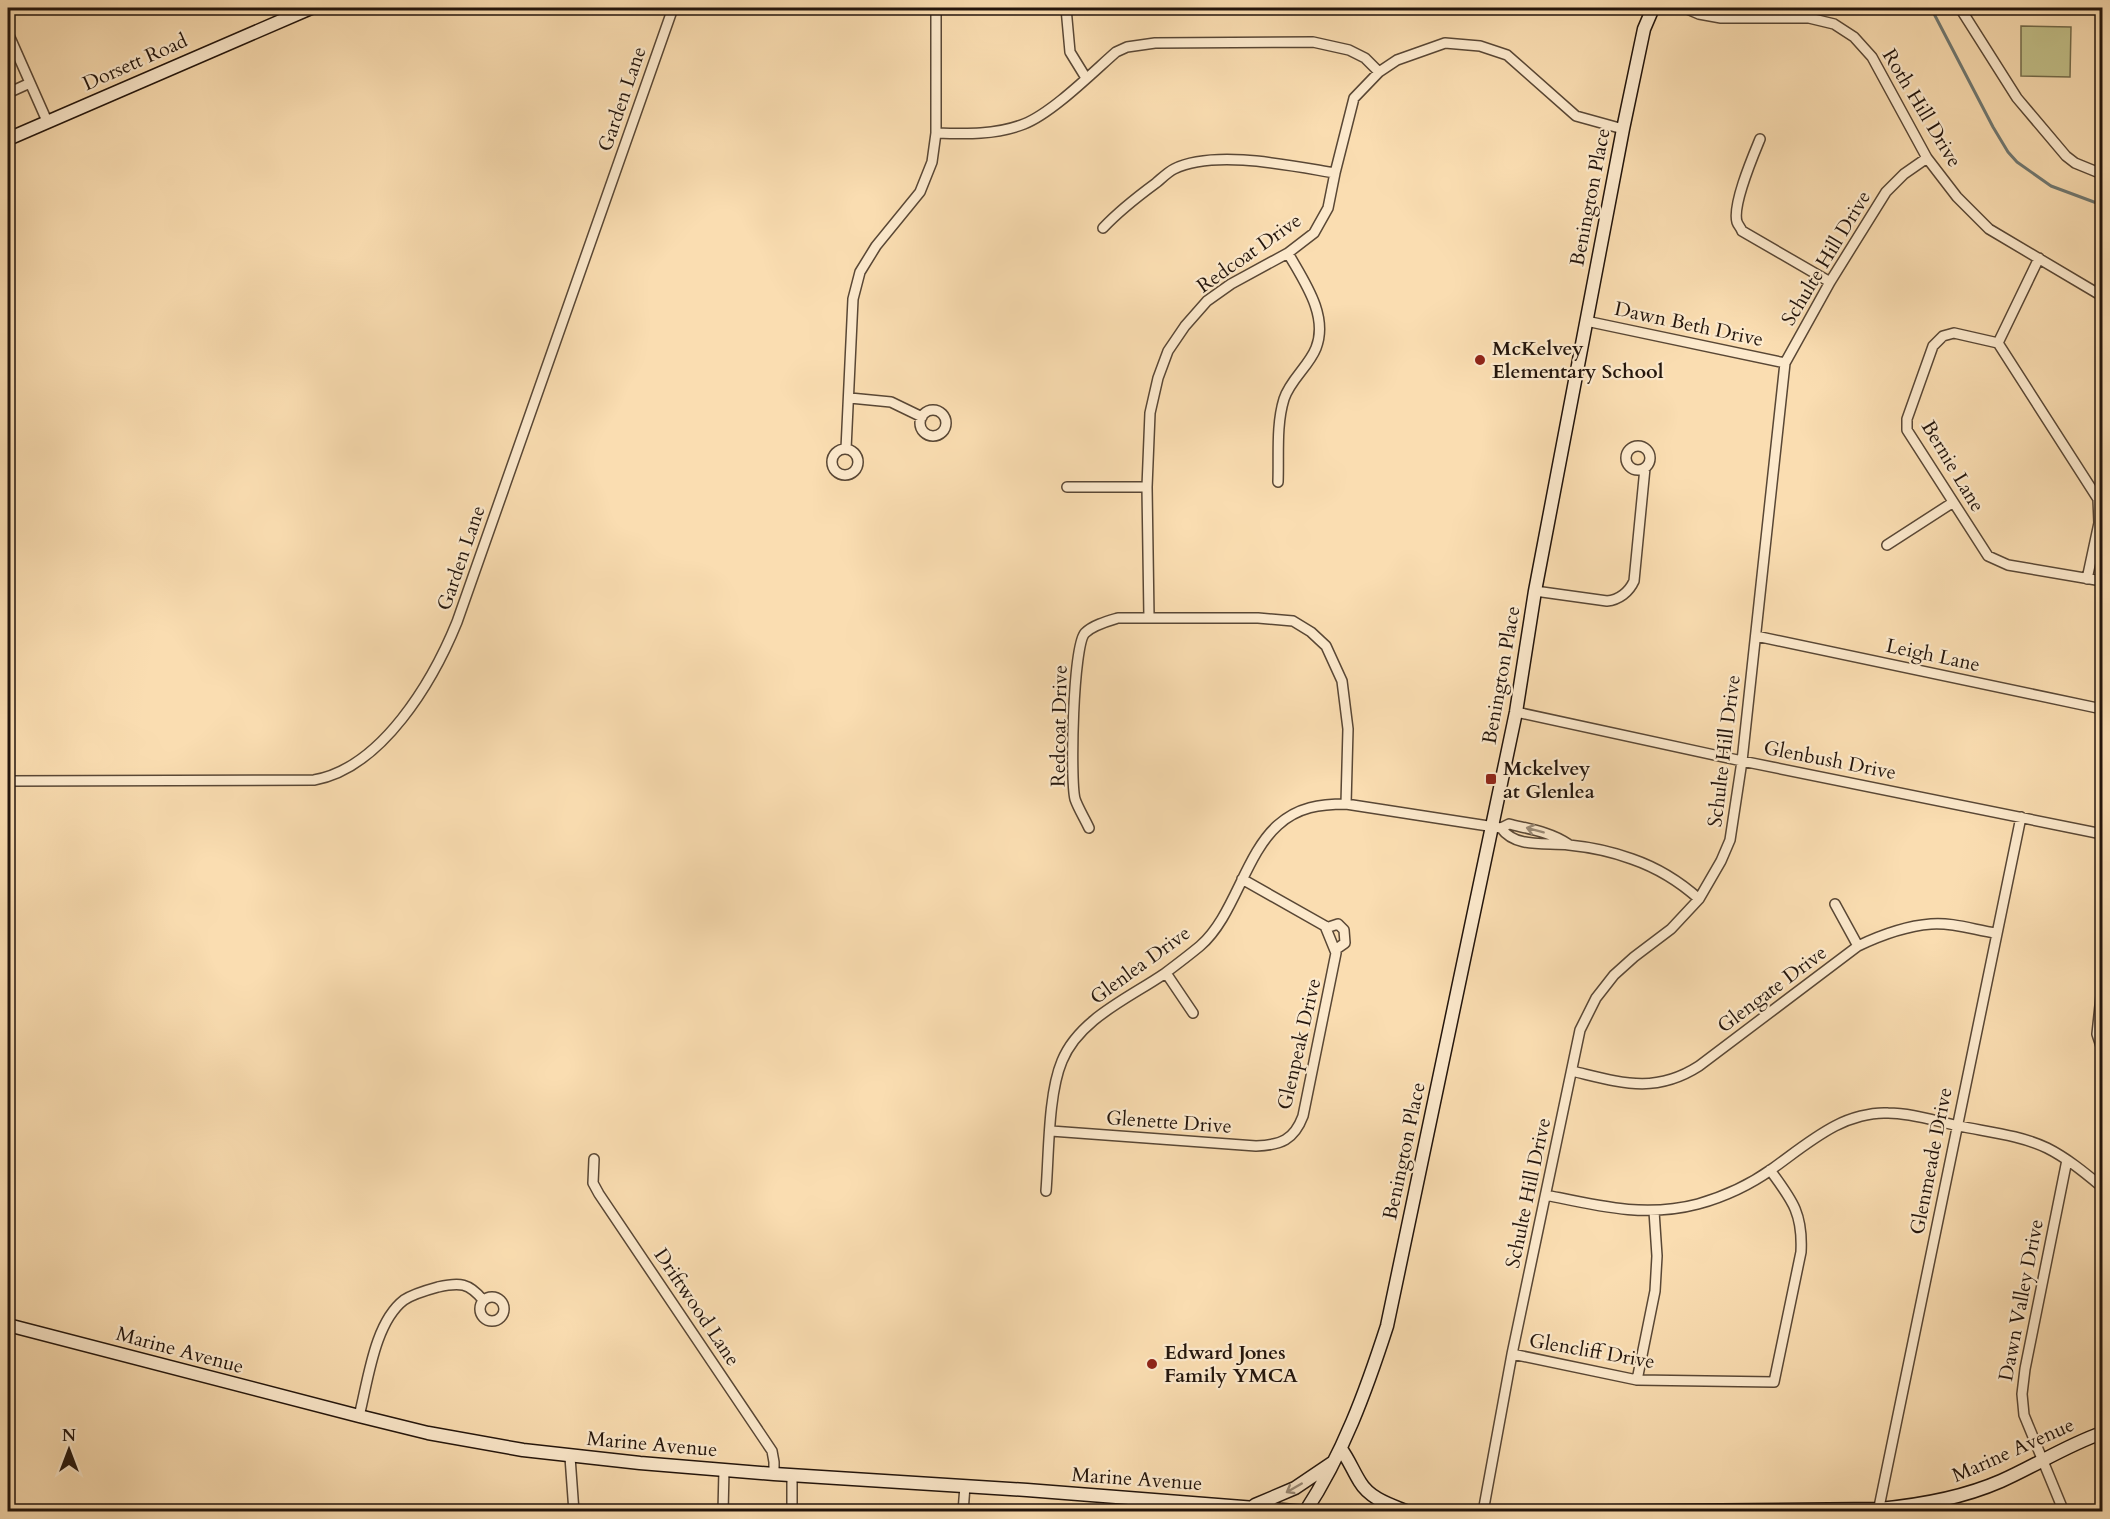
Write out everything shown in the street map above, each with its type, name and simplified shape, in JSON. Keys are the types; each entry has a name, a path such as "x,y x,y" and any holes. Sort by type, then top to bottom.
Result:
{"main road":[{"name":"Dorsett Road","path":"8,139 311,8"},
{"name":"Benington Place","path":"1306,1512 1341,1449 1365,1392 1386,1326 1496,828 1535,591 1586,321 1644,30 1653,8"},
{"name":"Marine Avenue","path":"8,1325 438,1435 570,1457 1306,1512"},
{"name":"Marine Avenue","path":"1544,1512 1879,1510 1922,1505 1962,1495 2002,1480 2103,1433"},
{"path":"1341,1449 1361,1484 1381,1501 1408,1512"},
{"path":"1252,1509 1295,1488 1335,1461"}],"street":[{"name":"Garden Lane","path":"8,782 314,780 338,774 351,767 366,757 381,742 424,686 443,656 457,622 673,8"},
{"path":"846,449 854,299 860,272 876,246 920,192 932,162 936,133 936,8"},
{"path":"1066,8 1070,52 1086,78"},
{"name":"Roth Hill Drive","path":"1685,8 1699,14 1721,18 1809,18 1834,24 1854,38 1872,57 1927,158 1957,197 1989,229 2103,296"},
{"path":"1960,8 2017,98 2066,156 2075,163 2103,174"},
{"path":"8,33 47,121"},
{"path":"936,133 990,133 1025,123 1054,105 1116,52 1127,47 1155,43 1313,42 1349,50 1365,58 1378,72"},
{"name":"Redcoat Drive","path":"1089,828 1075,798 1073,761 1079,644 1084,633 1104,622 1118,618 1149,617 1147,488 1150,413 1158,378 1168,351 1185,326 1207,301 1231,284 1288,253 1314,233 1328,208 1354,98 1378,72 1397,60 1445,44 1480,46 1508,55 1576,116 1623,129"},
{"path":"8,93 30,83"},
{"path":"1760,140 1747,170 1737,222 1742,231 1830,282"},
{"name":"Schulte Hill Drive","path":"1483,1512 1512,1354 1580,1030 1596,998 1614,975 1671,929 1699,899 1721,861 1730,840 1742,761 1785,363 1830,282 1886,192 1904,174 1927,158"},
{"path":"1103,228 1119,212 1174,169 1193,163 1263,161 1335,173"},
{"path":"1278,482 1280,423 1285,396 1316,347 1319,322 1313,299 1288,253"},
{"path":"2039,258 1998,344 2098,500 2099,523 2087,579"},
{"name":"Dawn Beth Drive","path":"1586,321 1785,363"},
{"name":"Bernie Lane","path":"1998,344 1954,333 1942,336 1933,346 1907,419 1907,430 1988,556 2008,565 2103,581"},
{"path":"850,398 891,402 922,417"},
{"path":"1535,591 1613,601 1630,590 1634,581 1645,468"},
{"path":"1067,487 1147,488"},
{"path":"1887,545 1952,503"},
{"path":"1149,617 1258,618 1293,621 1311,632 1326,646 1342,681 1348,729 1346,804"},
{"name":"Leigh Lane","path":"1756,636 2103,709"},
{"name":"Glenbush Drive","path":"1516,712 1742,761 2103,834"},
{"name":"Glenlea Drive","path":"1046,1191 1053,1096 1062,1062 1070,1047 1096,1018 1166,973 1202,944 1215,929 1265,841 1277,826 1302,809 1322,804 1346,804 1496,828 1509,824 1560,838 1568,844 1631,858 1665,873 1684,885 1699,899"},
{"name":"Glenmeade Drive","path":"1879,1510 2021,817"},
{"name":"Glenpeak Drive","path":"1242,879 1326,928 1335,950 1336,959 1303,1116 1298,1130 1284,1141"},
{"path":"1835,904 1858,946"},
{"name":"Glenpeak Drive","path":"1326,928 1338,924 1344,930 1346,936 1344,943 1335,950"},
{"name":"Glengate Drive","path":"1572,1071 1618,1082 1648,1085 1686,1075 1858,946 1901,929 1931,924 1996,933"},
{"path":"1166,973 1193,1013"},
{"path":"2103,987 2097,1034 2103,1049"},
{"path":"1546,1195 1624,1210 1654,1211 1699,1204 1734,1190 1770,1170 1816,1136 1838,1124 1856,1117 1886,1113 1911,1115 2022,1138 2067,1160 2103,1186"},
{"name":"Glenette Drive","path":"1051,1131 1256,1146 1284,1141"},
{"name":"Driftwood Lane","path":"594,1159 593,1182 599,1194 772,1451 774,1474"},
{"name":"Dawn Valley Drive","path":"2064,1512 2024,1415 2022,1394 2067,1160"},
{"name":"Glencliff Drive","path":"1512,1354 1637,1380 1774,1382 1801,1252 1802,1232 1799,1216 1791,1199 1770,1170"},
{"path":"1637,1380 1655,1291 1657,1256 1654,1211"},
{"path":"359,1416 382,1330 390,1314 404,1299 429,1289 451,1284 464,1285 475,1290 483,1300"},
{"path":"570,1457 574,1512"},
{"path":"723,1512 724,1470"},
{"path":"792,1475 792,1512"},
{"path":"963,1512 965,1486"}],"shaded area":[{"path":"2021,26 2071,27 2070,77 2021,76"}],"waterway":[{"path":"1931,8 2008,152 2017,162 2051,186 2102,205"}],"place":[{"name":"McKelvey Elementary School","path":"1480,360"},
{"name":"Mckelvey at Glenlea","path":"1491,779"},
{"name":"Edward Jones Family YMCA","path":"1152,1364"}]}
